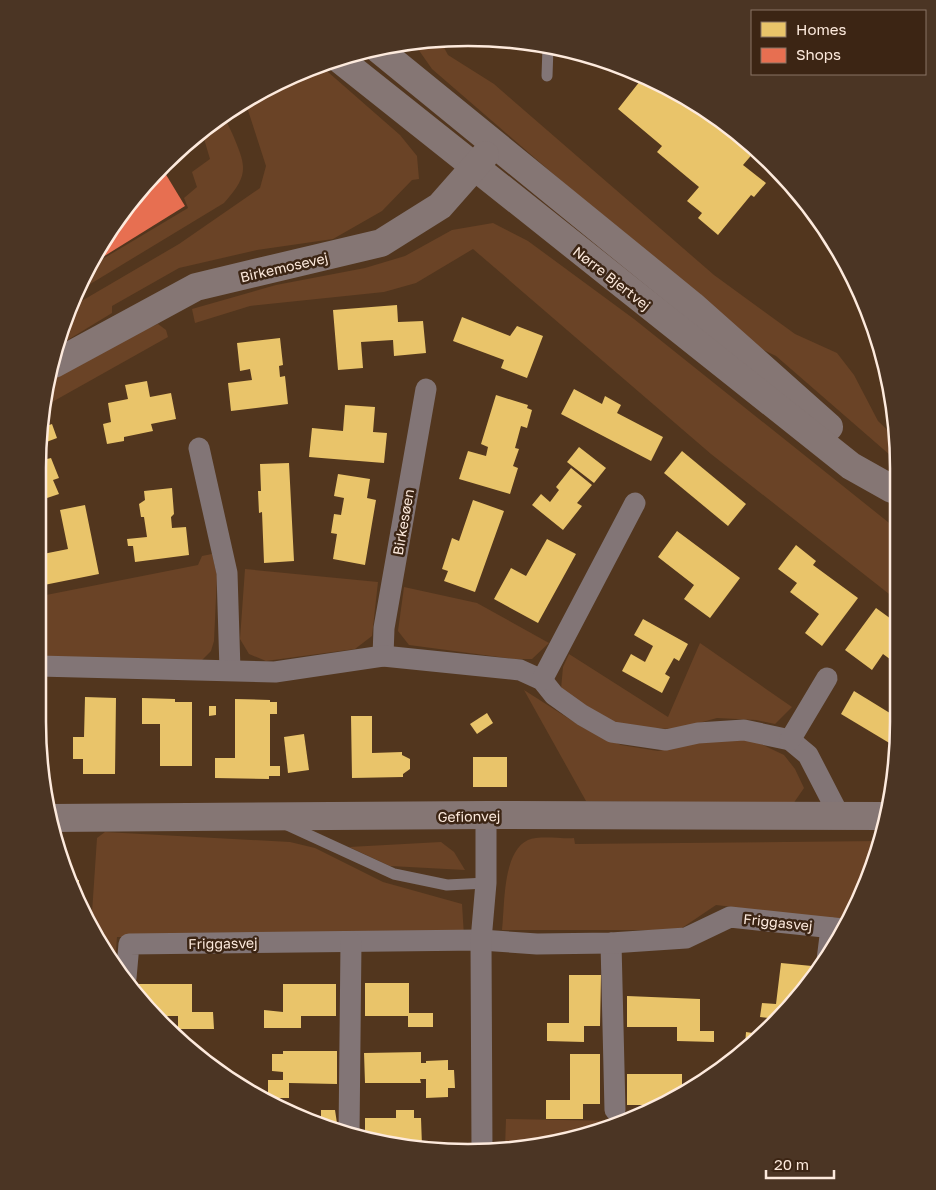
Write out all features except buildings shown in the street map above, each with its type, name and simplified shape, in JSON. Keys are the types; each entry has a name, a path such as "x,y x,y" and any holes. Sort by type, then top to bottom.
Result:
{"main road":[{"name":"Nørre Bjertvej","path":"385,54 692,305 857,453 890,487"},
{"name":"Nørre Bjertvej","path":"349,64 473,168 851,466 890,489"},
{"name":"Birkemosevej","path":"61,360 196,286 382,243 440,206 494,144"},
{"name":"Gefionvej","path":"58,818 486,815 879,816"}],"street":[{"name":"Birkesøen","path":"383,656 384,628 426,389"},
{"path":"199,448 227,573 230,670"},
{"path":"542,680 635,503"},
{"path":"46,666 275,672 383,656 520,670 542,680 554,694 568,705 612,732 666,740 698,734 744,730 790,740 808,755 839,815"},
{"path":"790,740 827,678"},
{"path":"482,1144 481,940 486,883 486,815"},
{"name":"Friggasvej","path":"127,970 129,944 481,940 537,944 611,943 686,938 730,917 835,929"},
{"path":"349,1126 351,942"},
{"path":"611,943 615,1110"}],"lane":[{"path":"546,76 548,54"},
{"path":"269,818 394,874 447,885 486,883"}],"shaded area":[{"path":"444,47 448,55 494,84 714,275 795,334 837,353 854,375 878,421 888,430 890,455 776,356 747,342 432,69 418,49"},
{"path":"327,71 400,135 417,156 419,179 412,180 382,211 333,239 257,250 179,268 112,306 112,313 66,341 80,302 179,244 260,188 266,166 248,109 281,90"},
{"path":"227,122 240,154 243,170 238,184 224,203 88,285 102,260 188,208 184,198 197,187 192,172 210,159 204,139"},
{"path":"493,223 528,241 634,319 890,524 890,595 711,454 473,249 416,283 384,292 250,306 195,323 192,309 276,285 365,268 405,256 452,230"},
{"path":"158,324 166,330 168,337 52,402 58,372 98,350"},
{"path":"212,554 217,576 214,641 211,651 202,660 46,659 46,595 198,565 202,556"},
{"path":"245,569 378,582 372,636 355,649 266,661 249,654 240,639"},
{"path":"404,587 477,603 549,643 532,659 514,659 409,645 398,631"},
{"path":"700,643 792,707 775,724 756,720 717,718 677,729 637,728 602,719 561,689 563,667 569,654 668,717"},
{"path":"524,690 582,727 621,745 658,751 723,738 755,741 784,755 795,769 804,788 793,804 586,801"},
{"path":"105,832 290,842 315,848 383,882 462,904 464,936 117,937 116,954 92,913 97,838"},
{"path":"544,837 574,838 575,844 872,841 858,883 840,920 716,905 679,930 502,930 506,880 513,856 520,846 528,840"},
{"path":"441,842 454,852 465,870 390,866 349,847"},
{"path":"506,1119 605,1121 550,1136 505,1142"}]}
